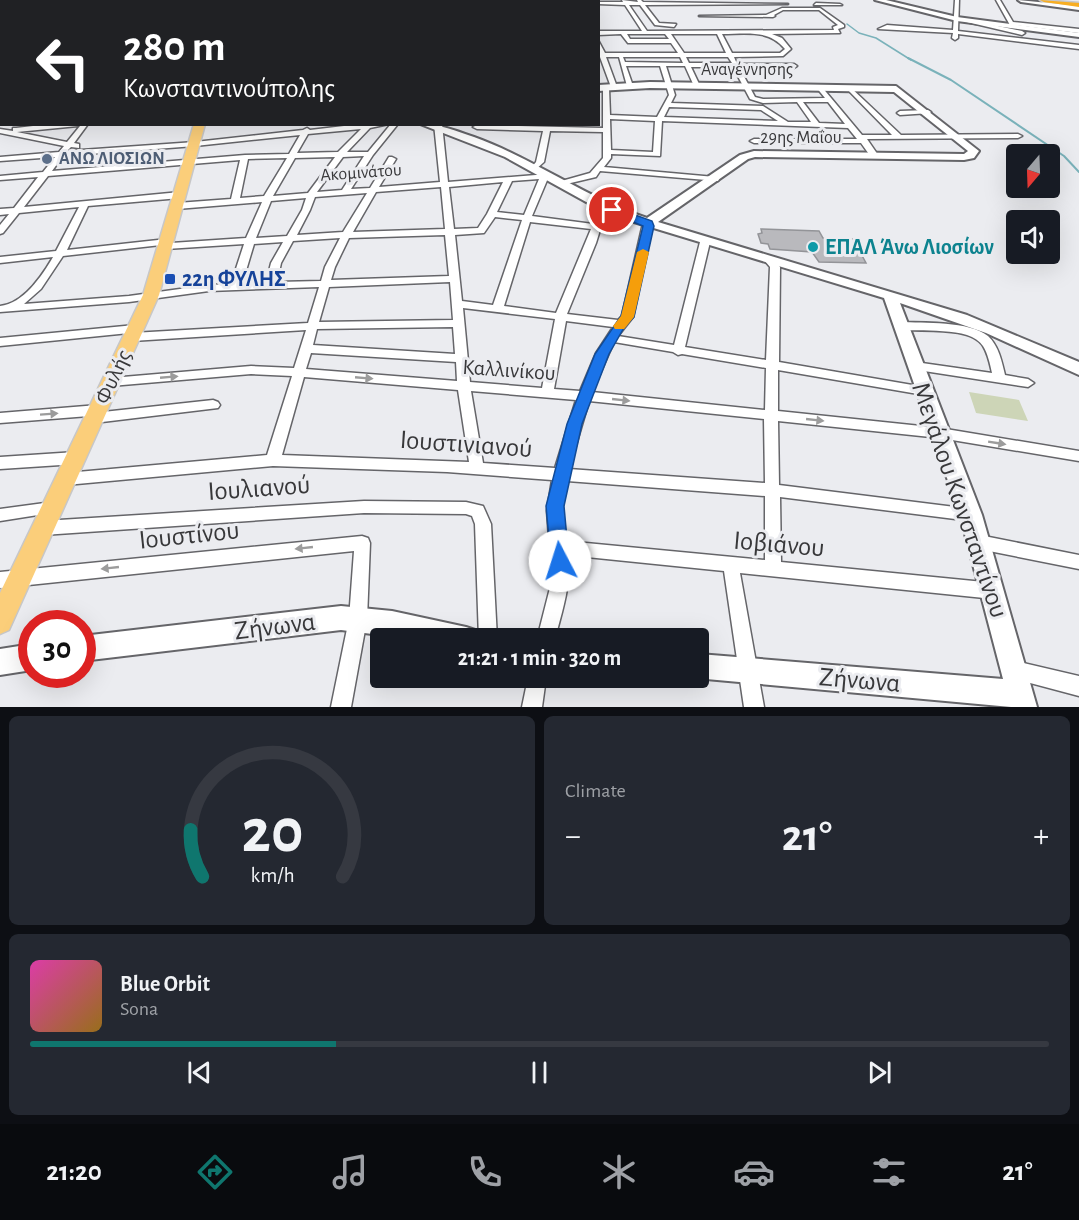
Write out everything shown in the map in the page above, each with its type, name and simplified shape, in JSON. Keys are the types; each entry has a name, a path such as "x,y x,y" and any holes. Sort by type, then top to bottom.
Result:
{"highway":[{"path":"1044,0 1079,5"},
{"path":"1061,0 1079,5"}],"main road":[{"name":"Φυλής","path":"0,621 10,579 43,528 151,294 200,126"}],"street":[{"path":"828,4 828,1 834,0 846,9"},
{"path":"881,0 1079,46"},
{"path":"956,35 957,0"},
{"path":"998,0 1012,25"},
{"path":"1021,0 1079,5"},
{"path":"626,2 646,33"},
{"path":"640,2 659,24 684,24"},
{"path":"600,3 840,5"},
{"path":"694,4 709,33"},
{"path":"749,4 758,16"},
{"path":"600,32 838,32 836,28 842,26 820,9 785,9 767,16"},
{"path":"701,16 778,16"},
{"path":"819,17 834,18"},
{"path":"969,21 1079,33"},
{"path":"881,29 889,32 956,35 1079,46"},
{"path":"561,184 588,177 600,169 607,158 607,117 602,106 606,88 600,55 781,55 788,49 776,36 761,32"},
{"path":"623,33 628,41 682,41"},
{"path":"667,33 682,55 697,86"},
{"path":"719,33 752,98 787,124"},
{"path":"956,35 1079,52"},
{"path":"714,41 724,41"},
{"path":"630,86 618,48 677,47"},
{"path":"624,64 794,66"},
{"path":"607,152 657,154 658,119 672,95 663,65"},
{"name":"Αναγέννησης","path":"606,88 746,86 896,89 928,112"},
{"path":"819,87 874,155"},
{"path":"849,87 899,137"},
{"path":"668,105 723,106 830,100"},
{"path":"799,101 816,124"},
{"path":"723,106 730,122"},
{"path":"900,113 928,112 957,136"},
{"path":"607,117 850,126"},
{"path":"742,123 761,154"},
{"path":"1,131 45,126"},
{"path":"0,231 84,126"},
{"path":"0,159 195,144 308,129 374,126"},
{"path":"346,191 370,154 393,126"},
{"path":"462,138 474,136 477,126 607,130"},
{"path":"271,285 276,263 312,194 341,154 367,127"},
{"path":"534,168 540,162 551,127"},
{"path":"236,286 249,241 268,197 308,129"},
{"path":"477,469 464,387 445,183 435,129 534,168 546,177 603,207 705,242 890,295 964,319 1079,369"},
{"path":"1,131 104,152"},
{"name":"29ης Μαΐου","path":"648,223 744,157 761,154 964,157 974,154 972,148 957,136"},
{"path":"754,141 1018,136"},
{"path":"0,178 245,157 370,154"},
{"path":"235,200 245,157"},
{"path":"273,460 325,282 346,235 392,159"},
{"path":"600,169 715,179"},
{"path":"498,308 520,235 546,177"},
{"name":"Ακομινάτου","path":"0,212 178,200 235,200 546,177"},
{"path":"0,260 166,244 481,231 508,180"},
{"path":"0,315 5,309 27,298 60,254 84,205"},
{"path":"547,393 561,315 591,243 603,207"},
{"path":"492,214 595,227"},
{"path":"549,628 561,574 555,506 561,476 574,424 585,396 611,338 627,317 648,223"},
{"path":"678,351 705,242"},
{"path":"770,261 775,267 771,416 773,569"},
{"path":"5,309 129,299 151,294 236,286 455,279"},
{"name":"Μεγάλου Κωνσταντίνου","path":"890,295 971,515 1020,690"},
{"path":"456,304 620,324"},
{"path":"0,342 133,333 458,323"},
{"path":"900,326 979,335 988,344 1000,379"},
{"path":"611,338 924,391"},
{"path":"307,348 461,357"},
{"path":"915,366 1028,383"},
{"name":"Καλλινίκου","path":"111,382 251,370 298,372 585,396 940,434 1079,456"},
{"path":"0,418 96,414 213,405"},
{"path":"0,463 76,458"},
{"name":"Ιουστινιανού","path":"66,479 273,460 477,469 771,490 971,515"},
{"name":"Ιουλιανού","path":"43,528 364,507 478,510 483,524 488,628"},
{"path":"0,515 52,508"},
{"path":"979,542 1079,562"},
{"name":"Ιουστίνου","path":"10,579 362,543 358,619"},
{"name":"Ιοβιάνου","path":"559,547 994,591"},
{"path":"731,566 754,707"},
{"name":"Ζήνωνα","path":"96,647 340,618 392,623 415,628"},
{"path":"341,707 358,619"},
{"path":"0,662 18,659"},
{"name":"Ζήνωνα","path":"709,668 1020,690"},
{"path":"1020,690 1079,686"},
{"path":"532,707 535,688"}],"green space":[{"path":"969,392 1019,400 1028,421 976,413"}],"building":[{"name":"ΕΠΑΛ Άνω Λιοσίων","path":"761,229 819,231 823,238 853,239 866,263 819,262 812,252 770,249 768,244 761,243 758,234 762,233"}],"waterway":[{"path":"847,24 859,33 876,38 911,60"},
{"path":"908,58 951,80 1064,156 1079,172"}],"slow traffic":[{"path":"619,326 627,317 643,252"}],"place":[{"name":"ΑΝΩ ΛΙΟΣΙΩΝ","path":"47,159"},
{"name":"ΕΠΑΛ Άνω Λιοσίων","path":"813,247"},
{"name":"22η ΦΥΛΗΣ","path":"170,279"}],"route":[{"path":"560,561 555,506 574,424 602,354 620,324 627,317 649,226 648,223 612,210"}]}
